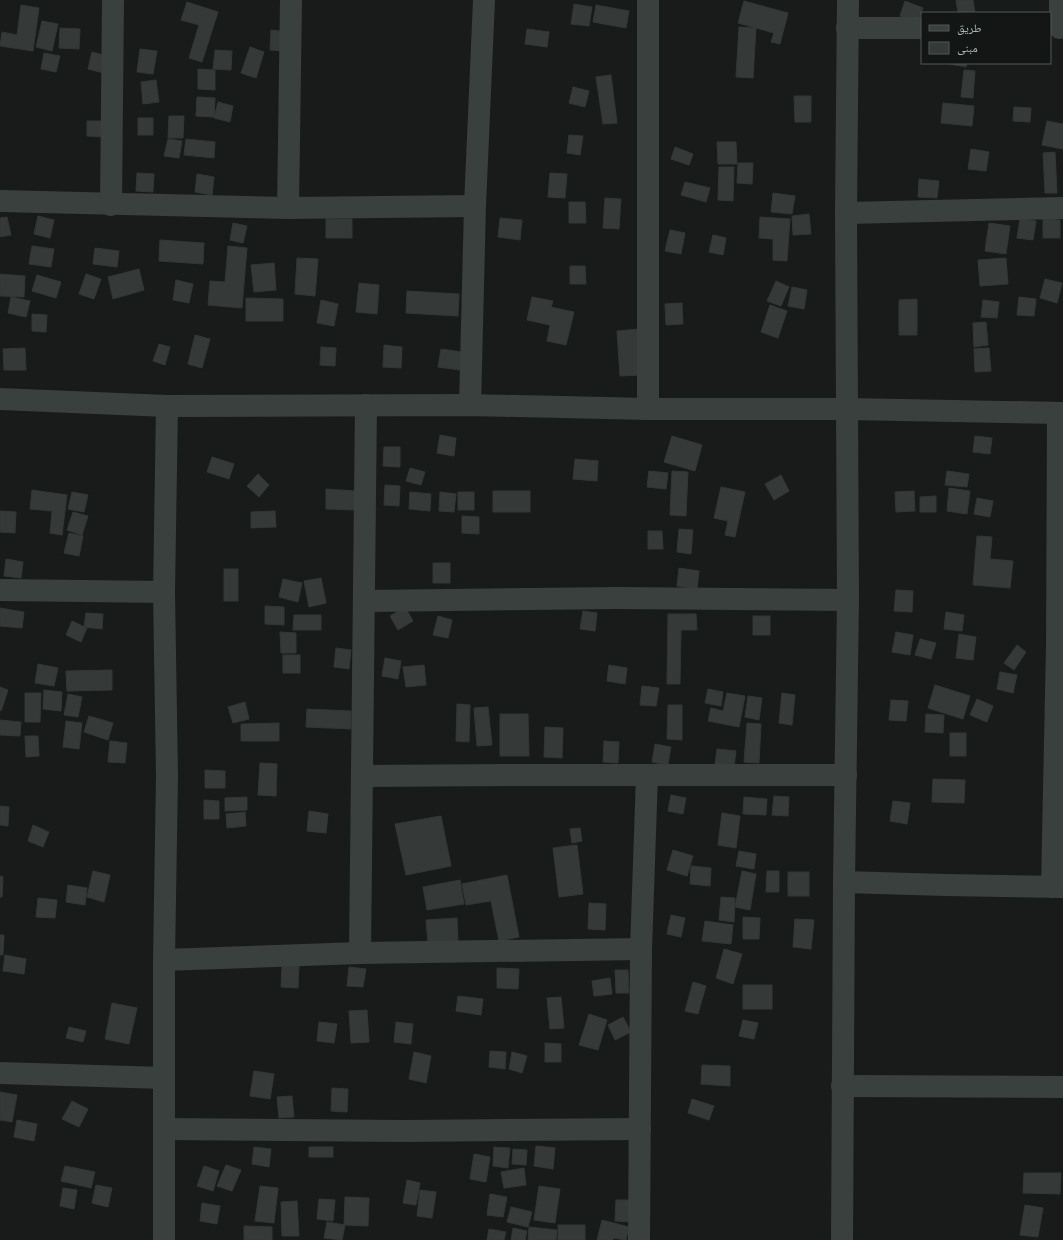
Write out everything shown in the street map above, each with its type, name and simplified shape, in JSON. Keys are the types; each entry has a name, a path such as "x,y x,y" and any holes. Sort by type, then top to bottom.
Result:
{"street":[{"path":"111,205 113,0"},
{"path":"288,208 291,0"},
{"path":"470,405 475,206 484,0"},
{"path":"648,0 648,409"},
{"path":"842,1240 842,1086 848,600 846,213 848,0"},
{"path":"1058,28 1060,0"},
{"path":"847,28 921,28"},
{"path":"0,201 111,205 288,208 475,206"},
{"path":"846,213 1063,208"},
{"path":"0,399 167,406 470,405 648,409 848,409 1061,413 1057,644 1058,887 844,882"},
{"path":"360,953 366,405"},
{"path":"164,1240 164,960 167,776 164,592 167,406"},
{"path":"0,590 164,592"},
{"path":"364,601 616,598 848,600"},
{"path":"639,1240 641,949 647,775"},
{"path":"362,776 846,775"},
{"path":"164,960 360,953 641,949"},
{"path":"0,1073 164,1078"},
{"path":"842,1086 1063,1087"},
{"path":"164,1129 405,1131 640,1130"}],"building":[{"path":"956,0 973,0 975,12 958,12"},
{"path":"744,1 788,13 780,44 771,42 774,33 738,23"},
{"path":"905,1 923,8 917,22 900,16"},
{"path":"187,2 218,12 202,62 189,58 199,25 181,20"},
{"path":"574,4 592,7 589,26 571,24"},
{"path":"21,5 39,8 33,51 0,46 2,32 17,35"},
{"path":"596,5 629,11 626,28 593,22"},
{"path":"42,21 58,24 52,51 36,47"},
{"path":"739,27 756,28 753,78 736,77"},
{"path":"60,28 80,29 79,49 59,48"},
{"path":"527,29 549,32 547,47 525,44"},
{"path":"271,30 288,32 286,51 270,50"},
{"path":"250,47 264,52 256,78 241,73"},
{"path":"140,49 157,51 153,74 137,72"},
{"path":"215,50 232,51 231,70 213,69"},
{"path":"92,52 107,56 104,73 88,69"},
{"path":"44,53 60,56 56,72 41,69"},
{"path":"950,64 967,64 966,67"},
{"path":"198,69 215,70 215,90 198,89"},
{"path":"964,70 975,71 973,98 961,97"},
{"path":"611,75 617,123 603,124 596,77"},
{"path":"156,80 159,102 143,104 141,82"},
{"path":"573,87 589,91 585,107 569,103"},
{"path":"794,96 811,96 811,122 795,122"},
{"path":"197,97 215,98 214,117 196,116"},
{"path":"218,102 233,106 230,122 214,118"},
{"path":"943,103 974,106 972,126 941,123"},
{"path":"1014,107 1031,108 1030,122 1013,121"},
{"path":"169,116 184,116 183,138 168,138"},
{"path":"138,118 153,118 153,135 138,135"},
{"path":"87,121 104,121 104,137 87,136"},
{"path":"1047,121 1063,124 1063,149 1042,145"},
{"path":"569,135 583,136 580,155 567,153"},
{"path":"168,139 182,141 179,158 164,156"},
{"path":"186,139 215,142 214,158 184,155"},
{"path":"717,142 736,142 737,164 718,164"},
{"path":"675,147 693,154 689,165 671,159"},
{"path":"971,149 989,152 986,171 968,169"},
{"path":"1055,152 1057,193 1045,193 1043,153"},
{"path":"738,163 753,163 752,184 737,183"},
{"path":"719,167 734,167 733,201 718,200"},
{"path":"137,173 154,174 153,192 136,191"},
{"path":"550,173 567,174 565,198 548,197"},
{"path":"197,174 214,177 212,195 195,192"},
{"path":"919,179 939,181 937,198 918,197"},
{"path":"685,182 710,188 706,202 681,195"},
{"path":"773,193 795,196 792,214 771,212"},
{"path":"605,198 621,199 619,229 603,228"},
{"path":"569,202 585,202 586,223 569,223"},
{"path":"809,214 811,234 793,235 792,216"},
{"path":"38,216 54,220 50,238 34,234"},
{"path":"7,217 11,235 0,237 0,218"},
{"path":"760,217 790,219 787,261 773,260 773,239 759,238"},
{"path":"500,218 522,220 520,240 498,237"},
{"path":"326,219 352,219 352,238 326,238"},
{"path":"1020,219 1036,221 1033,240 1017,238"},
{"path":"1043,219 1060,220 1060,238 1043,238"},
{"path":"233,223 247,226 243,243 230,240"},
{"path":"989,223 1010,226 1006,254 985,251"},
{"path":"670,230 685,233 681,254 665,251"},
{"path":"713,235 726,238 723,255 709,252"},
{"path":"160,240 204,243 203,264 159,261"},
{"path":"32,246 54,249 51,267 29,264"},
{"path":"228,246 247,248 242,308 208,305 210,281 225,282"},
{"path":"95,248 119,251 117,267 93,264"},
{"path":"297,258 318,259 315,296 295,294"},
{"path":"1006,258 1008,284 980,286 978,260"},
{"path":"274,263 276,290 254,292 251,265"},
{"path":"570,266 585,266 586,284 570,284"},
{"path":"139,269 144,290 113,299 108,277"},
{"path":"0,274 25,276 24,297 0,296"},
{"path":"86,274 101,279 94,299 79,294"},
{"path":"37,275 61,282 56,298 32,291"},
{"path":"1045,279 1062,283 1057,303 1040,298"},
{"path":"176,280 193,284 189,303 173,300"},
{"path":"776,281 789,287 781,306 767,301"},
{"path":"359,283 379,285 377,314 356,312"},
{"path":"792,287 807,290 804,309 788,306"},
{"path":"407,291 459,294 458,316 406,313"},
{"path":"11,297 30,301 26,317 8,313"},
{"path":"532,297 553,301 551,307 574,312 566,345 547,341 550,325 527,320"},
{"path":"1019,297 1036,299 1034,316 1017,315"},
{"path":"246,298 283,299 283,321 246,321"},
{"path":"917,299 917,335 899,335 899,300"},
{"path":"321,300 338,304 334,326 317,323"},
{"path":"983,300 999,302 997,318 981,317"},
{"path":"682,303 683,324 666,325 665,304"},
{"path":"770,305 787,311 778,338 761,332"},
{"path":"32,314 47,315 46,332 32,331"},
{"path":"986,322 988,345 974,347 973,323"},
{"path":"639,329 642,375 620,376 617,331"},
{"path":"195,335 210,339 202,368 188,364"},
{"path":"159,344 170,347 165,365 153,361"},
{"path":"384,345 402,347 401,368 383,367"},
{"path":"321,347 336,348 335,366 320,365"},
{"path":"25,348 26,370 4,370 3,349"},
{"path":"989,348 991,371 975,372 974,349"},
{"path":"441,349 462,352 460,370 438,367"},
{"path":"440,435 456,438 454,456 437,453"},
{"path":"672,436 702,445 695,471 664,462"},
{"path":"975,436 992,438 990,454 973,452"},
{"path":"384,447 400,447 400,467 383,466"},
{"path":"212,457 234,464 229,479 207,472"},
{"path":"575,459 598,461 597,481 573,479"},
{"path":"410,468 425,472 421,485 406,481"},
{"path":"649,471 668,473 666,489 647,487"},
{"path":"672,471 688,472 686,516 670,515"},
{"path":"947,471 969,474 967,487 945,485"},
{"path":"258,474 269,485 259,497 247,486"},
{"path":"781,475 789,491 774,500 765,484"},
{"path":"385,485 400,486 399,506 384,505"},
{"path":"721,487 745,492 735,537 725,535 728,521 714,518"},
{"path":"949,488 970,491 967,514 947,511"},
{"path":"326,489 355,491 354,510 326,509"},
{"path":"32,490 67,495 62,535 50,533 52,511 30,509"},
{"path":"493,491 530,491 530,512 493,512"},
{"path":"914,491 915,511 896,512 895,492"},
{"path":"72,492 88,495 84,512 68,509"},
{"path":"410,492 431,494 430,511 409,509"},
{"path":"440,492 456,494 454,512 439,511"},
{"path":"458,492 474,492 474,510 458,510"},
{"path":"936,496 936,512 920,512 920,497"},
{"path":"977,498 993,501 990,517 974,514"},
{"path":"0,511 16,512 15,533 0,532"},
{"path":"275,511 276,527 251,528 251,512"},
{"path":"73,512 88,516 82,535 67,530"},
{"path":"462,516 479,517 479,534 462,533"},
{"path":"679,529 693,530 691,554 677,552"},
{"path":"648,531 662,531 663,549 648,549"},
{"path":"69,533 83,536 79,556 64,553"},
{"path":"977,536 992,537 990,559 1013,561 1010,588 973,585"},
{"path":"6,559 23,562 21,578 4,576"},
{"path":"433,563 450,563 450,583 433,583"},
{"path":"679,568 699,571 697,589 677,586"},
{"path":"224,569 238,569 238,601 224,601"},
{"path":"321,578 326,603 309,607 304,581"},
{"path":"283,579 302,583 298,602 279,597"},
{"path":"896,590 913,591 912,612 894,611"},
{"path":"265,606 284,607 284,625 265,624"},
{"path":"405,607 413,621 398,630 390,616"},
{"path":"0,608 24,612 22,628 0,626"},
{"path":"583,611 597,613 595,631 580,629"},
{"path":"946,612 964,615 962,631 944,629"},
{"path":"86,613 103,614 102,629 84,627"},
{"path":"668,614 696,614 697,630 681,630 680,684 667,684"},
{"path":"294,615 321,615 321,630 293,630"},
{"path":"438,616 452,620 448,638 433,635"},
{"path":"753,616 770,616 770,635 753,635"},
{"path":"72,621 87,628 81,642 66,635"},
{"path":"280,632 296,633 296,653 281,653"},
{"path":"896,632 913,635 910,655 892,652"},
{"path":"959,634 976,637 973,660 956,658"},
{"path":"920,639 936,643 931,659 915,655"},
{"path":"1017,645 1026,652 1014,670 1004,663"},
{"path":"336,648 351,650 349,669 334,667"},
{"path":"283,655 300,655 300,673 283,673"},
{"path":"385,658 401,661 398,679 382,676"},
{"path":"38,664 58,668 54,686 35,683"},
{"path":"424,665 426,685 406,687 403,667"},
{"path":"609,665 627,668 625,684 607,681"},
{"path":"112,670 112,690 67,691 66,671"},
{"path":"1000,672 1017,675 1013,693 997,689"},
{"path":"935,685 970,696 963,719 928,708"},
{"path":"642,686 659,688 656,706 640,705"},
{"path":"0,687 8,690 1,711 0,710"},
{"path":"708,689 723,692 721,706 705,703"},
{"path":"44,690 62,692 61,711 43,709"},
{"path":"25,693 41,693 40,722 25,722"},
{"path":"727,693 745,696 739,727 708,721 711,708 723,711"},
{"path":"782,693 795,695 792,725 779,723"},
{"path":"68,694 82,697 78,717 64,715"},
{"path":"748,696 762,698 759,720 745,717"},
{"path":"977,699 993,706 987,722 970,715"},
{"path":"891,700 908,701 906,721 889,720"},
{"path":"245,702 249,719 233,723 228,707"},
{"path":"457,704 470,705 469,742 456,741"},
{"path":"668,705 682,705 682,740 667,739"},
{"path":"488,707 492,745 477,746 474,708"},
{"path":"307,709 351,711 351,729 306,727"},
{"path":"500,714 528,714 529,756 500,756"},
{"path":"926,714 944,715 943,733 925,732"},
{"path":"89,716 113,723 108,740 84,732"},
{"path":"0,720 21,722 20,736 0,735"},
{"path":"66,721 82,723 79,749 63,747"},
{"path":"279,723 279,741 241,741 241,724"},
{"path":"747,723 761,724 759,763 744,762"},
{"path":"545,727 563,728 562,758 544,757"},
{"path":"950,733 966,733 966,756 950,756"},
{"path":"25,736 38,736 39,756 26,757"},
{"path":"110,741 127,743 125,763 108,762"},
{"path":"604,741 619,742 618,763 603,762"},
{"path":"655,744 671,747 668,765 652,762"},
{"path":"717,749 736,751 734,767 715,765"},
{"path":"260,763 277,764 276,796 258,795"},
{"path":"205,770 225,771 225,788 205,788"},
{"path":"933,779 965,780 964,803 932,802"},
{"path":"671,795 686,798 683,814 668,811"},
{"path":"774,796 789,797 788,816 772,815"},
{"path":"247,797 247,810 225,811 225,798"},
{"path":"744,797 767,799 766,815 743,814"},
{"path":"204,800 219,801 219,819 204,819"},
{"path":"893,801 910,803 907,824 890,821"},
{"path":"0,806 9,807 8,826 0,825"},
{"path":"309,811 328,814 326,833 307,831"},
{"path":"245,812 246,826 227,828 226,814"},
{"path":"722,813 740,816 736,848 718,845"},
{"path":"441,816 451,866 406,875 395,824"},
{"path":"33,825 49,832 43,847 28,841"},
{"path":"580,828 582,841 572,843 570,829"},
{"path":"577,845 583,894 559,897 553,848"},
{"path":"673,850 693,856 687,876 667,870"},
{"path":"739,851 756,854 754,869 736,866"},
{"path":"691,866 711,868 710,886 690,884"},
{"path":"93,871 110,875 104,902 87,897"},
{"path":"742,871 756,874 750,910 735,907"},
{"path":"767,871 779,871 779,892 766,892"},
{"path":"788,872 809,872 809,896 788,896"},
{"path":"507,875 519,937 499,941 491,901 466,905 462,884"},
{"path":"0,876 3,877 2,897 0,897"},
{"path":"460,880 464,904 427,910 423,887"},
{"path":"68,885 87,888 85,905 66,902"},
{"path":"721,897 735,898 734,922 719,920"},
{"path":"38,898 57,900 55,918 36,917"},
{"path":"589,903 606,904 605,930 588,929"},
{"path":"671,915 685,918 681,937 667,934"},
{"path":"743,917 760,918 759,939 743,939"},
{"path":"457,918 458,943 428,944 426,920"},
{"path":"795,919 814,920 811,949 793,947"},
{"path":"705,921 733,925 731,944 702,941"},
{"path":"0,935 4,935 3,955 0,955"},
{"path":"724,949 742,954 733,984 716,978"},
{"path":"5,955 26,959 24,974 3,971"},
{"path":"282,965 299,966 298,988 281,987"},
{"path":"349,967 366,969 363,987 347,986"},
{"path":"497,968 519,969 518,989 497,988"},
{"path":"615,970 628,970 629,993 616,993"},
{"path":"610,978 612,994 594,996 592,981"},
{"path":"693,982 706,986 698,1014 685,1011"},
{"path":"743,985 772,985 772,1009 743,1009"},
{"path":"458,996 483,999 481,1015 456,1011"},
{"path":"561,997 564,1028 550,1029 547,998"},
{"path":"112,1003 137,1008 129,1044 105,1039"},
{"path":"367,1010 369,1042 351,1043 349,1011"},
{"path":"589,1014 607,1020 598,1050 579,1045"},
{"path":"623,1017 631,1032 615,1040 608,1025"},
{"path":"743,1020 758,1023 754,1039 739,1036"},
{"path":"319,1022 337,1024 334,1043 317,1041"},
{"path":"396,1022 413,1024 411,1044 394,1042"},
{"path":"69,1027 86,1031 83,1042 66,1038"},
{"path":"545,1043 561,1044 561,1062 545,1062"},
{"path":"490,1051 506,1052 505,1069 489,1067"},
{"path":"414,1052 431,1056 426,1083 409,1079"},
{"path":"512,1052 527,1056 522,1073 509,1069"},
{"path":"702,1065 730,1066 730,1086 701,1084"},
{"path":"254,1071 274,1074 270,1099 250,1096"},
{"path":"332,1088 348,1089 347,1112 331,1111"},
{"path":"0,1092 17,1095 12,1122 0,1120"},
{"path":"292,1096 294,1117 279,1118 277,1097"},
{"path":"692,1099 714,1106 709,1120 688,1113"},
{"path":"72,1101 88,1109 79,1127 62,1119"},
{"path":"17,1120 37,1124 34,1141 14,1137"},
{"path":"536,1146 555,1148 553,1169 534,1166"},
{"path":"254,1147 271,1149 269,1167 252,1164"},
{"path":"309,1147 333,1147 333,1157 309,1157"},
{"path":"494,1147 510,1148 508,1168 493,1166"},
{"path":"513,1149 527,1150 526,1165 512,1164"},
{"path":"474,1154 490,1157 486,1182 470,1179"},
{"path":"226,1165 241,1170 232,1191 217,1186"},
{"path":"65,1166 95,1172 91,1188 61,1181"},
{"path":"204,1166 219,1171 213,1191 197,1186"},
{"path":"524,1168 526,1185 504,1188 501,1172"},
{"path":"1024,1173 1061,1173 1060,1194 1023,1193"},
{"path":"407,1180 420,1183 416,1205 403,1203"},
{"path":"96,1185 112,1188 108,1207 92,1203"},
{"path":"260,1186 278,1188 274,1223 255,1221"},
{"path":"539,1186 560,1189 555,1223 534,1220"},
{"path":"63,1188 77,1190 74,1209 60,1206"},
{"path":"420,1190 436,1192 432,1218 417,1216"},
{"path":"490,1194 507,1197 503,1217 487,1215"},
{"path":"345,1197 369,1198 368,1226 344,1225"},
{"path":"319,1199 335,1200 333,1221 317,1219"},
{"path":"616,1200 632,1200 631,1222 615,1221"},
{"path":"297,1201 299,1236 282,1236 281,1202"},
{"path":"202,1203 220,1206 217,1224 200,1221"},
{"path":"1025,1205 1043,1208 1038,1237 1020,1235"},
{"path":"511,1207 532,1212 528,1227 507,1222"},
{"path":"602,1220 629,1227 626,1240 613,1238 613,1240 597,1240"},
{"path":"327,1222 345,1225 342,1240 324,1238"},
{"path":"558,1225 585,1225 585,1240 558,1240"},
{"path":"244,1226 272,1227 272,1240 244,1240"},
{"path":"529,1227 557,1230 556,1240 528,1240"},
{"path":"513,1228 527,1231 525,1240 511,1240"},
{"path":"489,1229 506,1232 504,1240 487,1240"}]}
